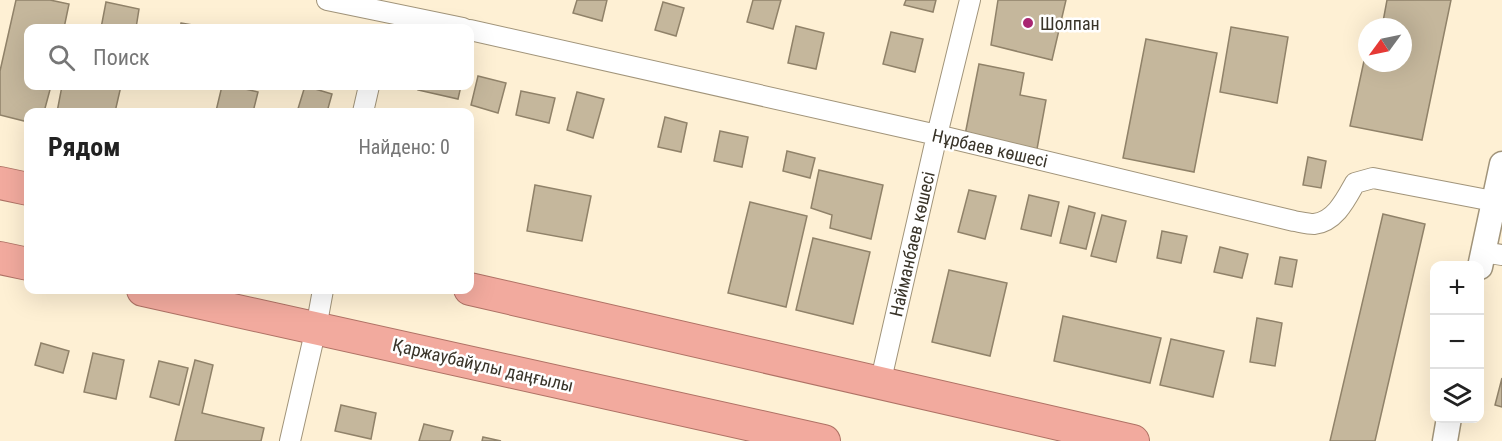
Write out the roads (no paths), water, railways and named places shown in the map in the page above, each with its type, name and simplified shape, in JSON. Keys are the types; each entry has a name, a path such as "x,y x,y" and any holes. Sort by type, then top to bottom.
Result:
{"highway":[{"path":"0,183 24,188"},
{"path":"0,258 24,263"},
{"path":"474,290 1133,441"},
{"name":"Қаржаубайұлы даңғылы","path":"161,294 824,441"}],"street":[{"path":"327,0 442,24"},
{"name":"Найманбаев көшесі","path":"880,384 970,0"},
{"name":"Нұрбаев көшесі","path":"474,31 937,135 1294,221 1315,224 1328,220 1342,206 1355,183 1373,178 1493,201"},
{"path":"364,108 368,90"},
{"path":"1488,258 1493,201 1502,164"},
{"path":"290,441 322,294"},
{"path":"1445,441 1448,423"}],"place":[{"name":"Шолпан","path":"1028,23"}]}
